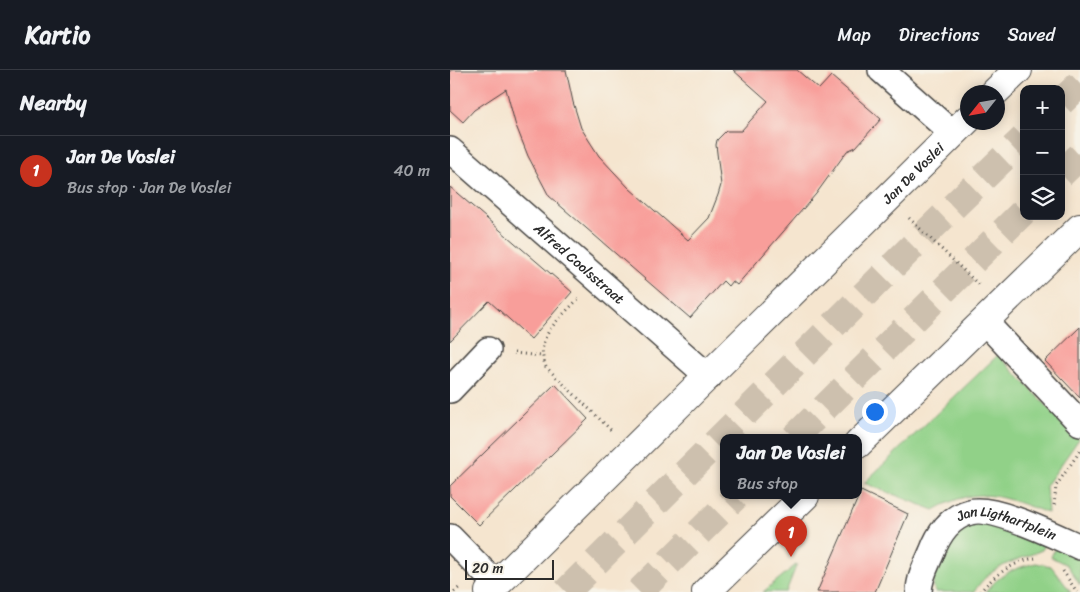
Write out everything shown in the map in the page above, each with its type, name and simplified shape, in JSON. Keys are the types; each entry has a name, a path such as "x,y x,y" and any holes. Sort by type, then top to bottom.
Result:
{"main road":[{"path":"1002,85 1018,70"},
{"name":"Jan De Voslei","path":"493,589 709,377 960,126"},
{"path":"862,440 1080,228"},
{"path":"706,592 802,499"}],"street":[{"path":"881,70 960,126"},
{"name":"Alfred Coolsstraat","path":"450,150 709,377"},
{"path":"984,321 1080,423"},
{"path":"450,390 488,350"},
{"name":"Jan Ligthartplein","path":"919,592 937,538 953,519 972,511 995,513 1080,547"},
{"name":"Jan De Voslei","path":"450,537 493,589"}],"path":[{"path":"904,214 984,290"},
{"path":"596,278 547,333 541,345 541,356 546,367 616,435"},
{"path":"1052,535 1056,486 1080,451"},
{"path":"980,592 995,576 1013,565 1040,557"}],"green space":[{"path":"998,355 1079,439 1046,486 1048,513 1004,498 978,495 950,502 934,510 864,483"},
{"path":"983,521 1045,545 1042,550 995,570 980,583 974,592 935,592 933,584 937,566 952,538 964,526"},
{"path":"1055,548 1080,559 1080,585 1067,565 1051,557"},
{"path":"1036,563 1051,566 1071,592 986,592 1002,576 1021,567"},
{"path":"797,564 786,592 763,592"}],"building":[{"path":"450,70 566,70 581,128 599,156 629,188 688,240 709,218 721,185 717,140 726,131 741,131 768,101 733,70 797,70 819,89 831,76 881,119 856,147 847,151 816,194 737,285 732,281 728,286 723,281 690,318 549,196 528,156 515,123 506,89 474,110 463,122 450,110"},
{"path":"450,187 572,292 531,339 489,301 450,341"},
{"path":"1080,327 1080,398 1045,361"},
{"path":"555,384 588,419 479,525 450,496 450,486"},
{"path":"862,491 908,514 875,592 817,592 858,499 862,499"}],"tunnel":[{"path":"1065,98 1080,84"},
{"path":"724,434 1020,142"},
{"path":"1065,170 1080,156"},
{"path":"798,434 1020,215"},
{"path":"566,592 720,438"},
{"path":"639,592 733,499"}],"place":[{"name":"Jan De Voslei","path":"791,557"}]}
